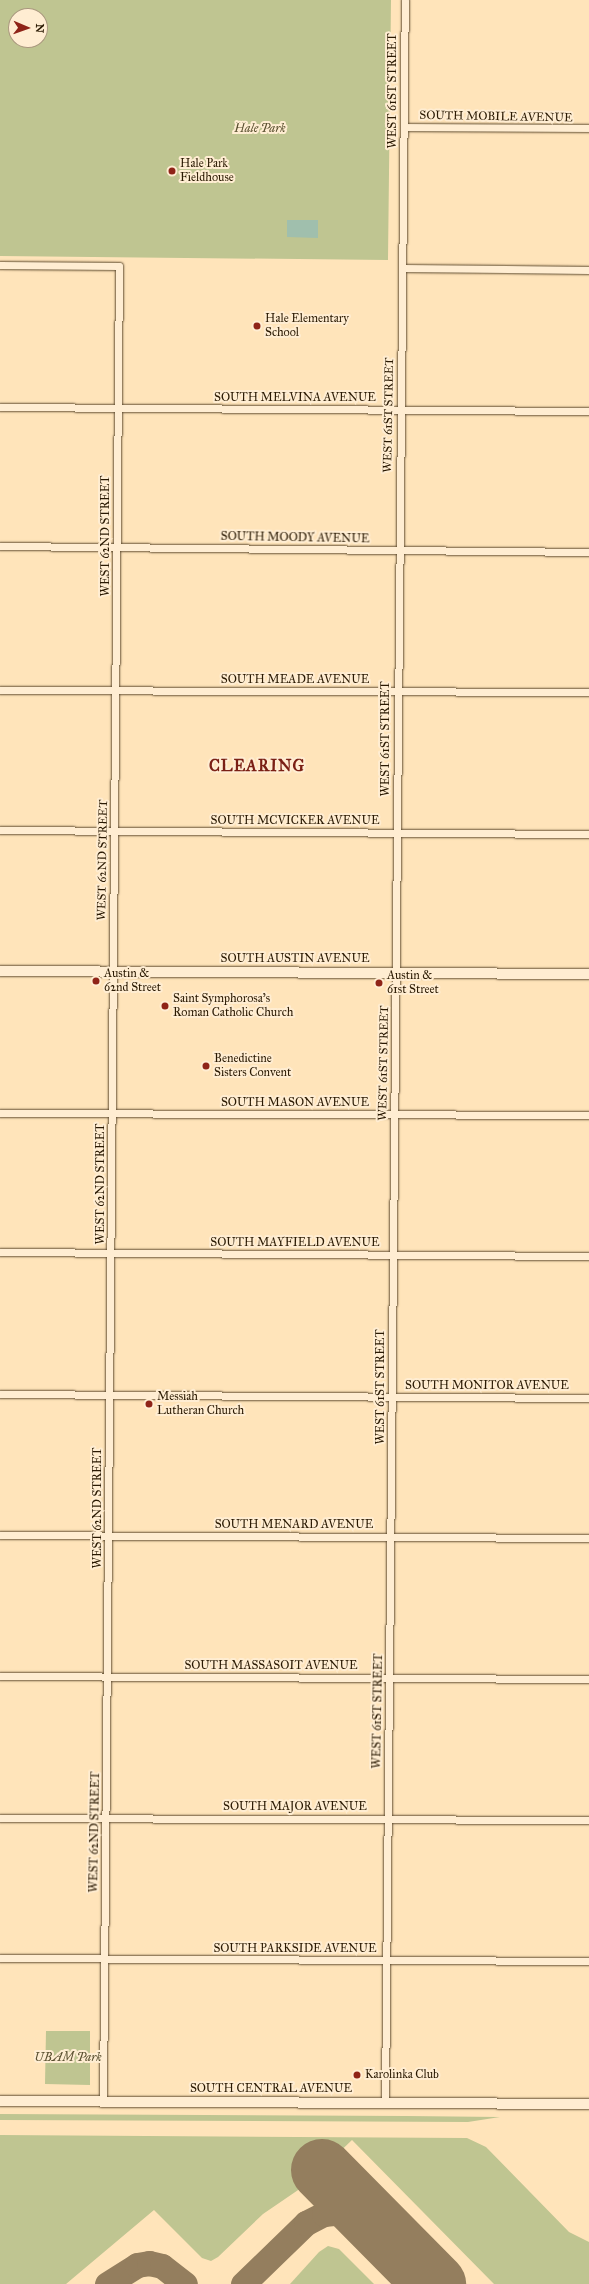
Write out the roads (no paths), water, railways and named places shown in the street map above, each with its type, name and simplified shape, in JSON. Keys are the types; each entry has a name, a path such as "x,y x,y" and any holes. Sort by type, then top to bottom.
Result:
{"street":[{"name":"WEST 61ST STREET","path":"386,2103 396,973 398,551 403,268 405,0"},
{"name":"SOUTH MOBILE AVENUE","path":"404,127 589,128"},
{"name":"WEST 62ND STREET","path":"0,265 118,266 115,831 103,2101"},
{"path":"403,268 589,270"},
{"name":"SOUTH MELVINA AVENUE","path":"0,407 589,411"},
{"name":"SOUTH MOODY AVENUE","path":"0,546 589,552"},
{"name":"SOUTH MEADE AVENUE","path":"0,690 589,692"},
{"name":"SOUTH MCVICKER AVENUE","path":"0,830 589,834"},
{"name":"SOUTH AUSTIN AVENUE","path":"0,971 589,974"},
{"name":"SOUTH MASON AVENUE","path":"0,1113 589,1115"},
{"name":"SOUTH MAYFIELD AVENUE","path":"0,1252 589,1256"},
{"name":"SOUTH MONITOR AVENUE","path":"0,1394 589,1398"},
{"name":"SOUTH MENARD AVENUE","path":"0,1535 108,1537 391,1536 589,1538"},
{"name":"SOUTH MASSASOIT AVENUE","path":"0,1676 589,1679"},
{"name":"SOUTH MAJOR AVENUE","path":"0,1818 589,1820"},
{"name":"SOUTH PARKSIDE AVENUE","path":"0,1958 589,1961"},
{"name":"SOUTH CENTRAL AVENUE","path":"0,2101 589,2104"}],"place":[{"name":"Hale Park Fieldhouse","path":"172,171"},
{"name":"Hale Elementary School","path":"257,326"},
{"name":"Austin & 62nd Street","path":"96,981"},
{"name":"Austin & 61st Street","path":"379,983"},
{"name":"Saint Symphorosa's Roman Catholic Church","path":"165,1006"},
{"name":"Benedictine Sisters Convent","path":"206,1066"},
{"name":"Messiah Lutheran Church","path":"149,1404"},
{"name":"Karolinka Club","path":"357,2075"}],"district":[{"name":"CLEARING","path":"257,766"}],"park label":[{"name":"Hale Park","path":"260,129"},
{"name":"UBAM Park","path":"68,2058"}]}
